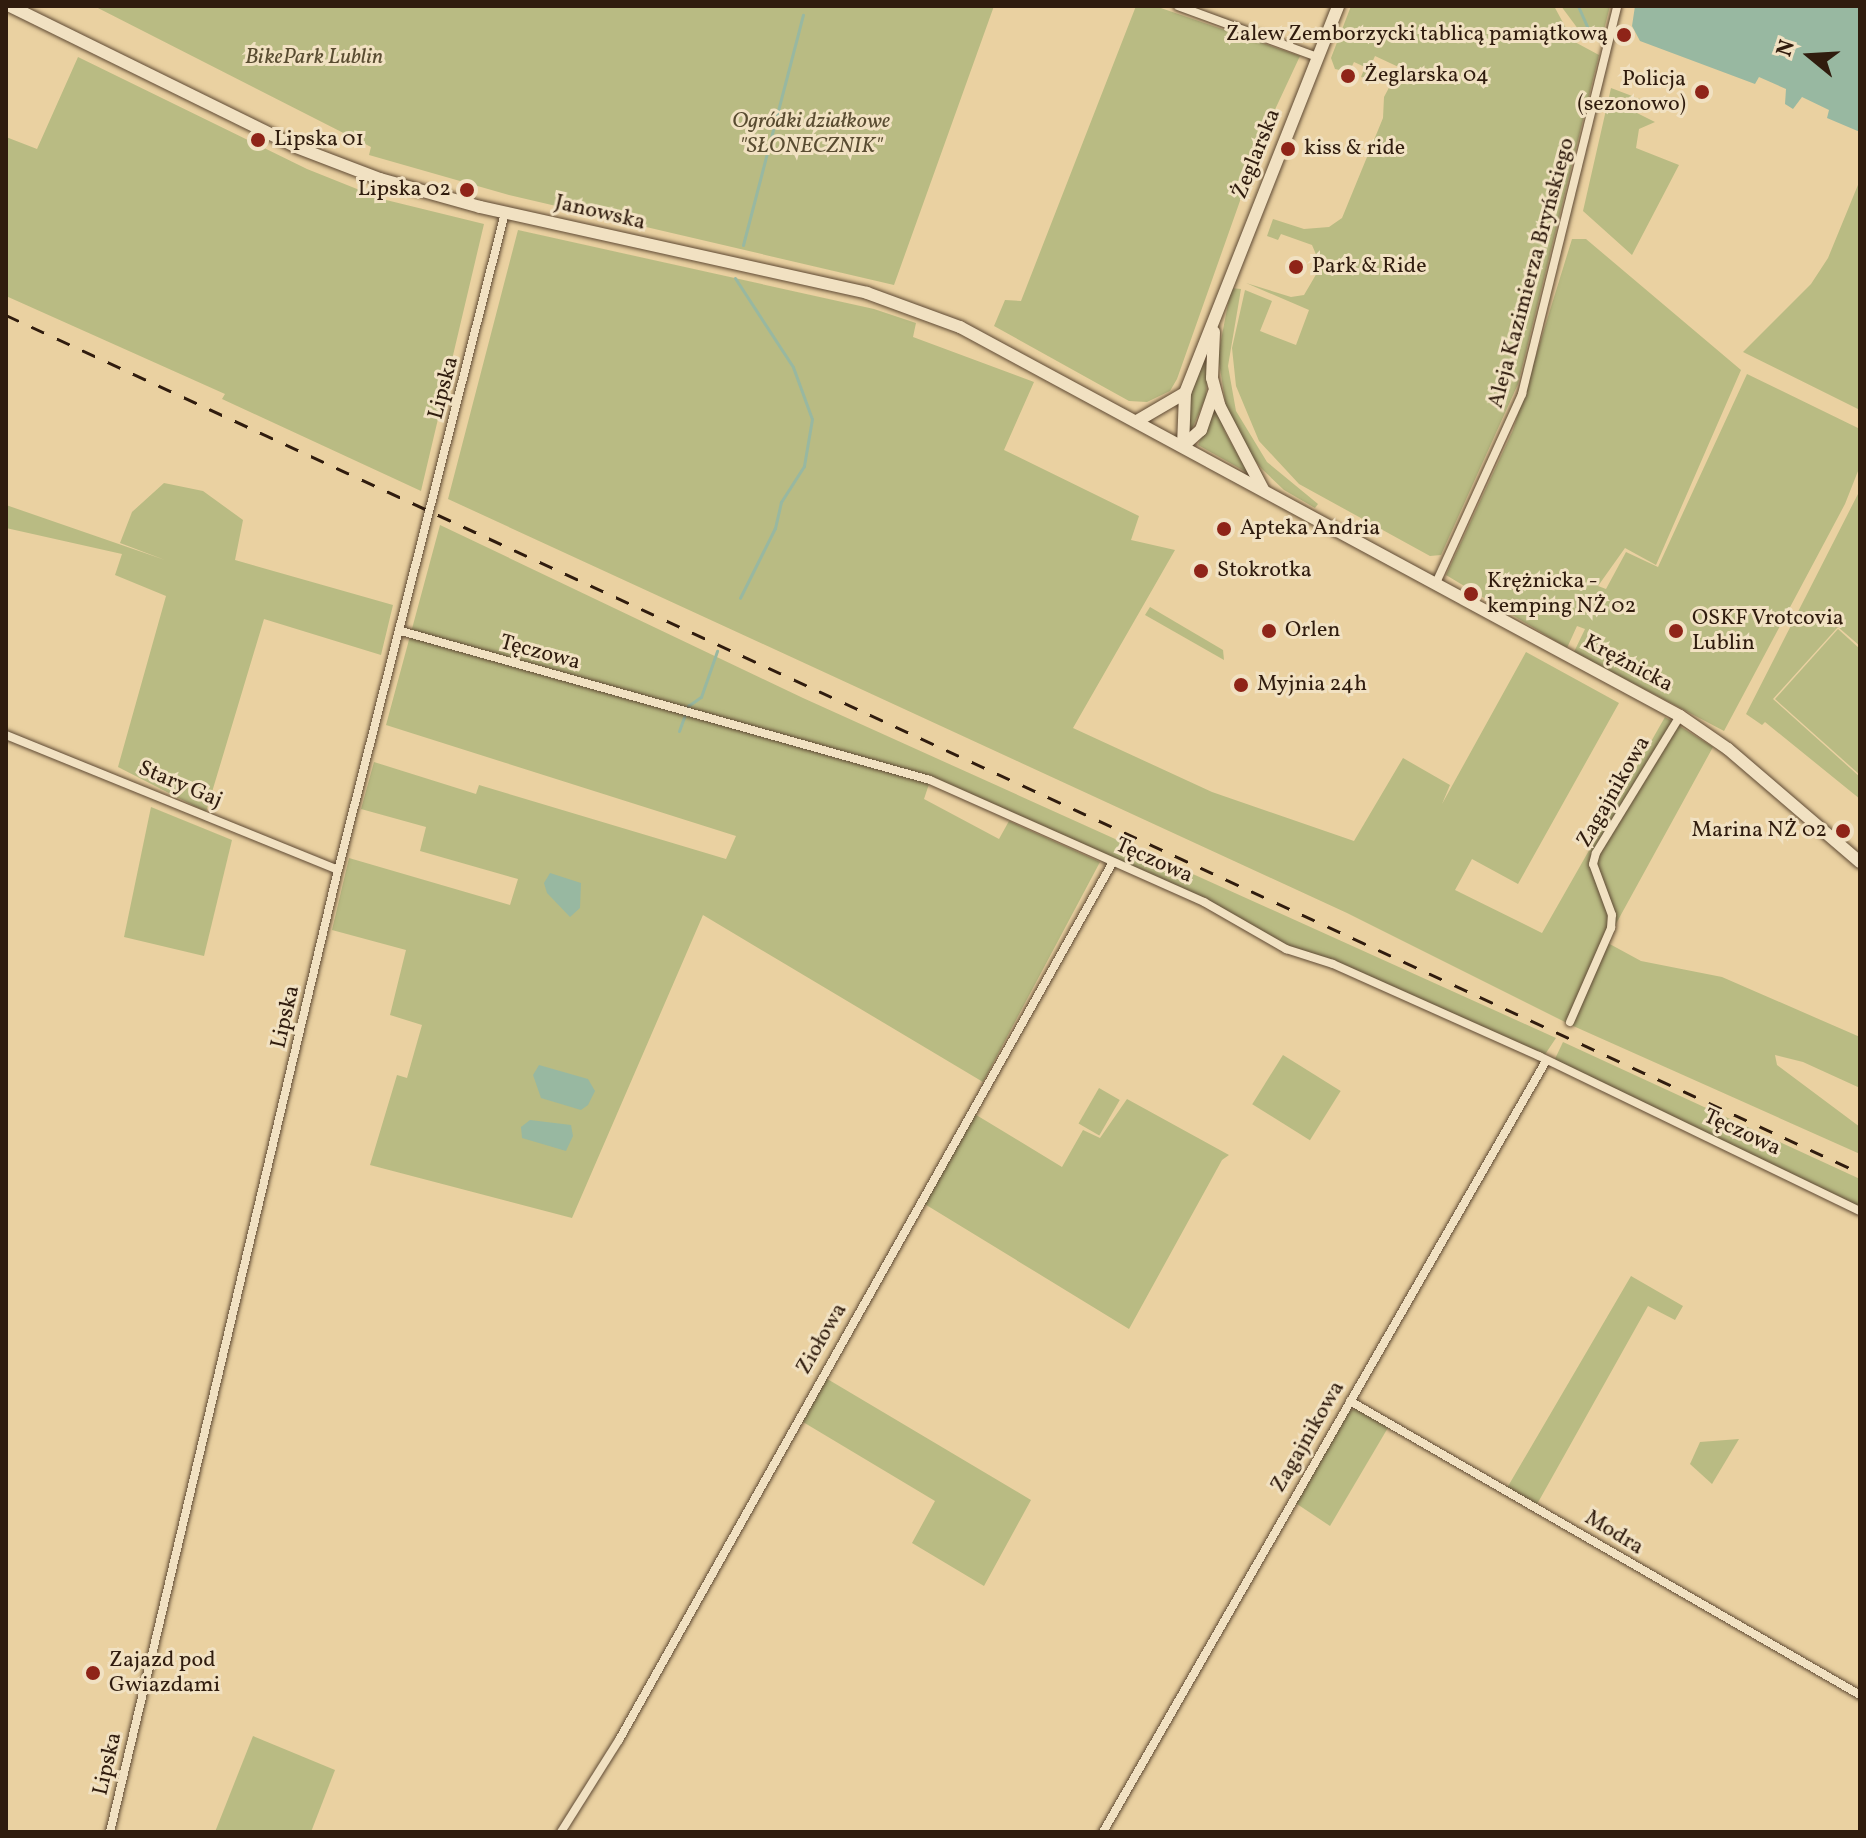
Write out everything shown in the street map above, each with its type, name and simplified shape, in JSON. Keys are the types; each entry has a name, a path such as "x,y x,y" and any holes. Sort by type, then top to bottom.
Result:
{"street":[{"name":"Janowska","path":"10,6 311,153 401,186 505,213 895,301 967,331 1183,446"},
{"path":"1178,6 1317,57"},
{"name":"Żeglarska","path":"1183,446 1185,393 1338,6"},
{"name":"Aleja Kazimierza Bryńskiego","path":"1436,583 1522,394 1617,6"},
{"name":"Lipska","path":"110,1832 338,870 505,213"},
{"name":"Żeglarska","path":"1183,446 1201,430 1214,391 1217,317"},
{"name":"Żeglarska","path":"1214,391 1263,489"},
{"path":"1137,421 1185,393"},
{"name":"Krężnicka","path":"1183,446 1680,716 1728,749 1860,862"},
{"name":"Tęczowa","path":"401,631 930,780 1204,902 1286,949 1333,964 1546,1061 1860,1211"},
{"name":"Zagajnikowa","path":"1570,1022 1611,928 1612,915 1593,864 1596,853 1680,716"},
{"name":"Stary Gaj","path":"6,735 338,870"},
{"name":"Ziołowa","path":"561,1832 619,1740 1113,862"},
{"name":"Zagajnikowa","path":"1103,1832 1546,1061"},
{"name":"Modra","path":"1350,1401 1860,1695"}],"green space":[{"name":"Ogródki działkowe \"SŁONECZNIK\"","path":"94,6 994,6 894,285 509,195 369,155 371,147"},
{"path":"1136,6 1155,6 1300,56 1264,133 1177,379 1170,391 1147,402 1129,401 994,326 1005,300 1021,301"},
{"path":"1351,6 1554,6 1573,41 1599,55 1518,384 1441,555 1430,556 1299,484 1259,441 1236,386 1232,348 1245,290 1272,301 1260,331 1296,345 1309,310 1246,283 1291,297 1304,295 1321,266 1312,245 1281,234 1278,240 1267,236 1273,219 1304,229 1329,227 1342,218 1383,118 1384,97 1392,82 1385,79 1400,80 1405,70 1375,56 1370,67 1377,72 1374,83 1361,77 1365,67 1354,62 1349,72 1335,69 1331,58"},
{"path":"1561,6 1610,6 1602,38 1584,37"},
{"path":"78,57 307,169 382,199 484,224 421,491 222,399 225,394 6,296 6,137 37,149"},
{"path":"1611,88 1640,99 1635,112 1655,122 1639,129 1636,148 1679,165 1632,255 1583,211"},
{"path":"1860,180 1860,410 1743,352 1811,284 1828,258"},
{"path":"518,230 874,309 916,323 913,337 1034,382 1004,450 1139,516 1131,540 1175,550 1073,728 1212,792 1354,841 1403,758 1450,785 1442,804 1526,652 1619,703 1518,884 1472,859 1455,890 1542,933 1665,717 1713,747 1606,942 1641,961 1722,977 1860,1037 1860,1088 1803,1062 1775,1055 1777,1065 1860,1127 1860,1154 1571,1025 1347,913 448,499"},
{"path":"1572,239 1586,239 1741,370 1656,565 1625,548 1598,586 1606,589 1626,552 1658,567 1747,374 1860,429 1860,466 1845,504 1724,731 1574,652 1585,629 1577,626 1567,648 1446,575 1513,430"},
{"path":"1231,288 1241,289 1228,366 1236,411 1267,462 1318,504 1315,508 1284,490 1262,469 1245,448 1226,406 1218,356"},
{"path":"1204,360 1208,363 1206,397 1190,433 1186,432 1190,397"},
{"path":"1215,403 1225,432 1248,473 1198,445"},
{"path":"164,483 203,491 243,520 235,560 393,605 381,655 264,619 206,812 118,767 166,596 115,575 122,554 6,528 6,505 165,560 120,543 132,512"},
{"path":"1860,490 1860,646 1838,627 1773,699 1860,777 1860,799 1765,722 1762,725 1746,714"},
{"path":"440,525 803,698 1556,1038 1544,1056 1287,945 931,778 924,799 999,839 1009,821 1100,862 983,1082 703,915 572,1218 370,1165 397,1075 407,1078 422,1025 390,1015 406,950 332,930 349,858 510,905 518,879 420,851 426,827 361,809 374,762 476,794 479,785 726,859 736,836 386,725"},
{"path":"1150,607 1223,650 1224,660 1145,615"},
{"path":"1838,629 1860,649 1860,775 1775,699"},
{"path":"151,807 232,840 204,956 124,937"},
{"path":"1563,1042 1860,1179 1860,1207 1554,1061"},
{"path":"1283,1055 1341,1091 1310,1140 1252,1104"},
{"path":"1099,1088 1120,1100 1099,1136 1078,1124"},
{"path":"1127,1099 1229,1155 1222,1160 1129,1329 923,1203 973,1113 1062,1167 1083,1130 1100,1138"},
{"path":"1631,1276 1683,1306 1675,1320 1648,1306 1536,1506 1507,1488"},
{"path":"824,1377 1031,1500 984,1586 912,1543 935,1501 798,1419"},
{"path":"1356,1409 1389,1426 1330,1526 1294,1502 1348,1411"},
{"path":"1739,1439 1712,1484 1690,1464 1700,1442"},
{"path":"253,1736 335,1770 311,1832 215,1832"}],"shaded area":[{"path":"1635,6 1860,6 1860,132 1827,118 1829,110 1802,97 1793,109 1785,104 1786,89 1759,77 1755,84 1640,41 1632,26"},
{"path":"550,873 581,883 580,908 570,917 547,893 544,883"},
{"path":"539,1065 588,1079 595,1091 588,1105 581,1110 541,1098 533,1075"},
{"path":"530,1120 571,1125 573,1136 566,1151 522,1138 521,1127"}],"waterway":[{"path":"1578,6 1592,37"},
{"path":"743,245 803,15"},
{"path":"735,278 793,367 812,419 804,466 781,502 775,528 740,598"},
{"path":"679,731 688,706 701,697 717,651"}],"railway":[{"path":"6,315 1860,1173"}],"place":[{"name":"Zalew Zemborzycki tablicą pamiątkową","path":"1624,35"},
{"name":"Żeglarska 04","path":"1348,76"},
{"name":"Policja (sezonowo)","path":"1702,92"},
{"name":"Lipska 01","path":"258,140"},
{"name":"kiss & ride","path":"1288,149"},
{"name":"Lipska 02","path":"467,190"},
{"name":"Park & Ride","path":"1296,267"},
{"name":"Apteka Andria","path":"1224,529"},
{"name":"Stokrotka","path":"1201,571"},
{"name":"Krężnicka - kemping NŻ 02","path":"1471,594"},
{"name":"Orlen","path":"1269,631"},
{"name":"OSKF Vrotcovia Lublin","path":"1676,631"},
{"name":"Myjnia 24h","path":"1241,685"},
{"name":"Marina NŻ 02","path":"1843,831"},
{"name":"Zajazd pod Gwiazdami","path":"93,1673"}],"park label":[{"name":"BikePark Lublin","path":"314,58"}]}
